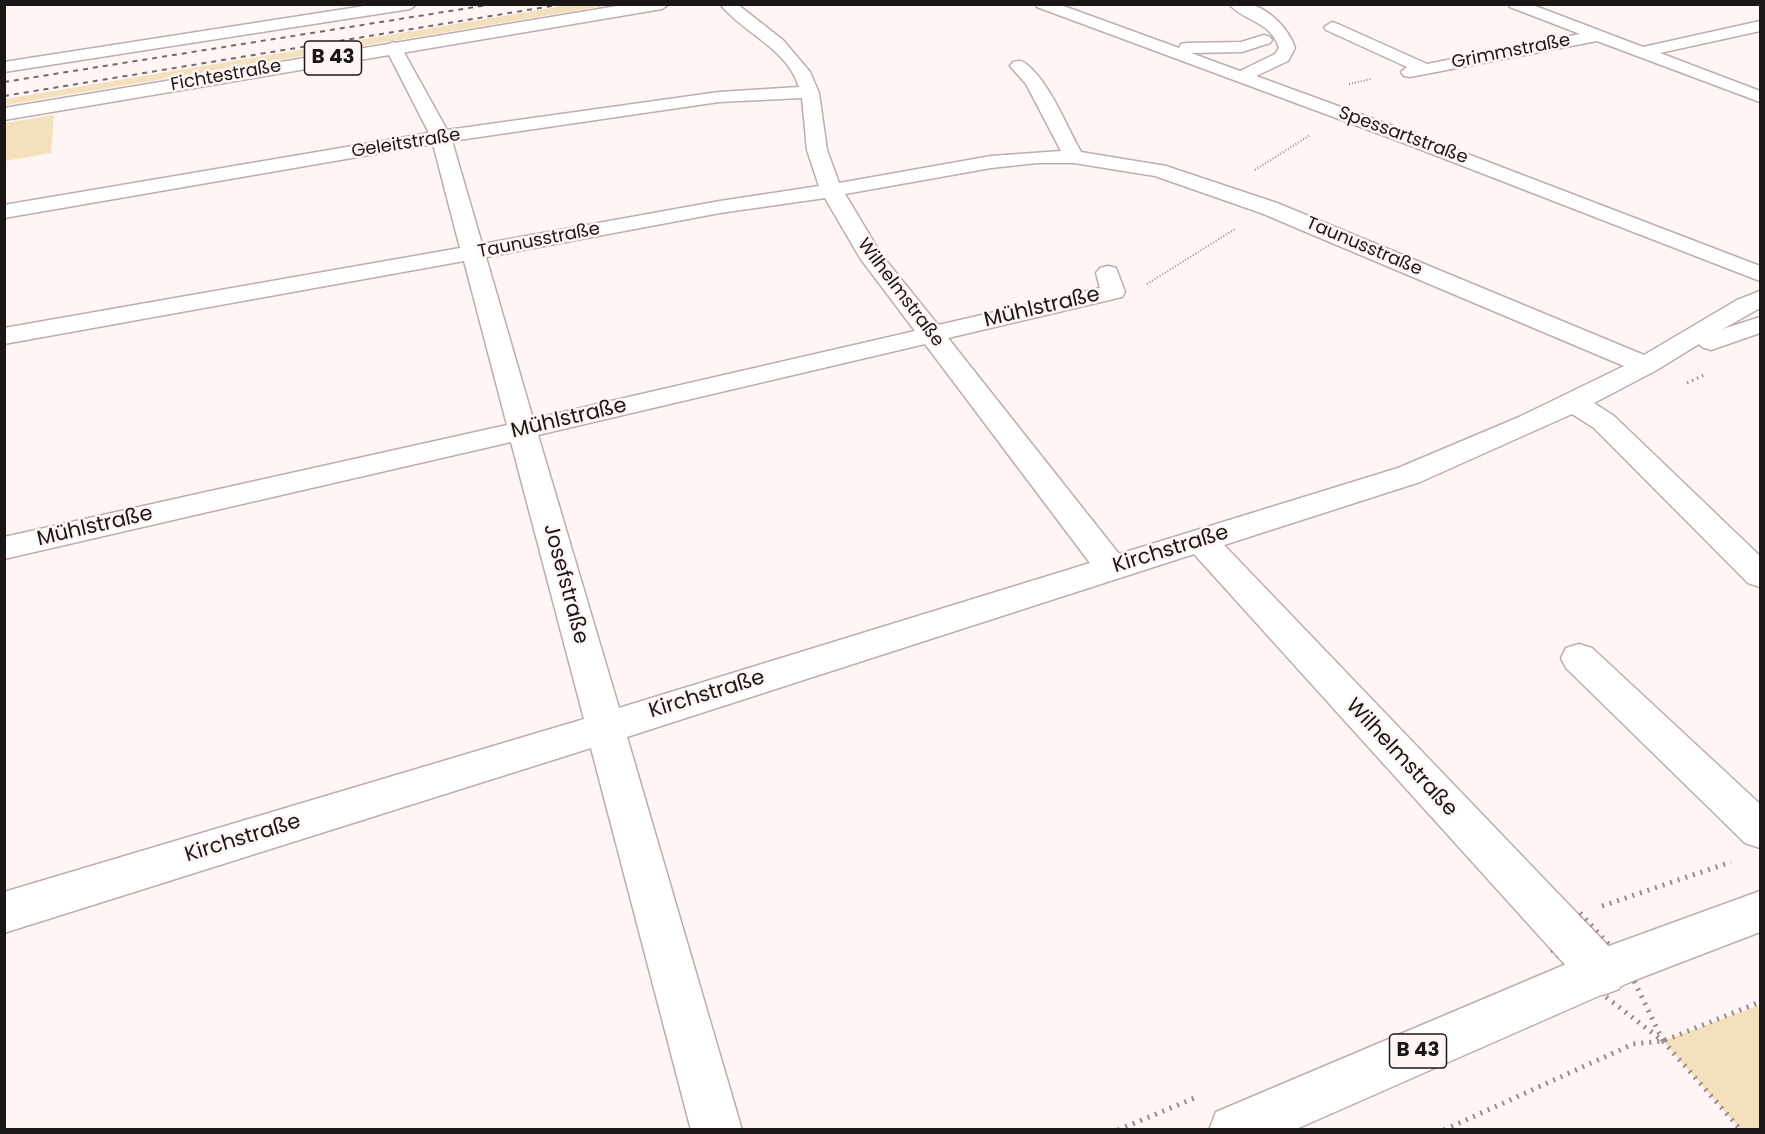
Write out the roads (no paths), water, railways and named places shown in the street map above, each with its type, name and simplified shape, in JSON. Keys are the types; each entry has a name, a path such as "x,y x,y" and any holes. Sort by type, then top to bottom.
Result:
{"street":[{"path":"4,67 410,4"},
{"name":"Fichtestraße","path":"4,114 662,4"},
{"name":"Wilhelmstraße","path":"727,4 795,64 809,92 815,143 820,162 850,225 872,258 1112,568"},
{"name":"Spessartstraße","path":"1042,4 1328,108 1761,274"},
{"path":"1215,67 1244,55 1262,44 1264,40 1262,32 1254,23 1218,4"},
{"path":"1236,4 1276,27 1284,38 1294,77 1328,108"},
{"name":"Grimmstraße","path":"1515,4 1761,97"},
{"path":"1642,52 1761,26"},
{"name":"Grimmstraße","path":"1332,27 1417,70 1597,36"},
{"path":"1138,39 1171,46 1216,49 1242,47 1264,40"},
{"name":"Josefstraße","path":"393,48 441,137 717,1130"},
{"path":"1241,77 1272,63 1287,52"},
{"path":"1019,66 1034,82 1074,157"},
{"name":"Geleitstraße","path":"4,212 441,137 719,97 809,92"},
{"name":"Taunusstraße","path":"4,336 720,207 991,162 1037,157 1074,157 1148,167 1269,208 1645,365"},
{"name":"Mühlstraße","path":"4,548 523,430 930,334 1110,282"},
{"path":"1645,365 1761,298"},
{"path":"1645,365 1761,325"},
{"name":"Kirchstraße","path":"4,913 604,728 1409,475 1479,447 1645,365"},
{"path":"1574,402 1604,422 1761,575"},
{"name":"Wilhelmstraße","path":"1201,541 1603,973"},
{"path":"1580,658 1761,830"},
{"name":"B 43","path":"1234,1130 1625,962 1761,912"}],"railway":[{"path":"4,82 494,4"},
{"path":"4,96 564,4"}]}
